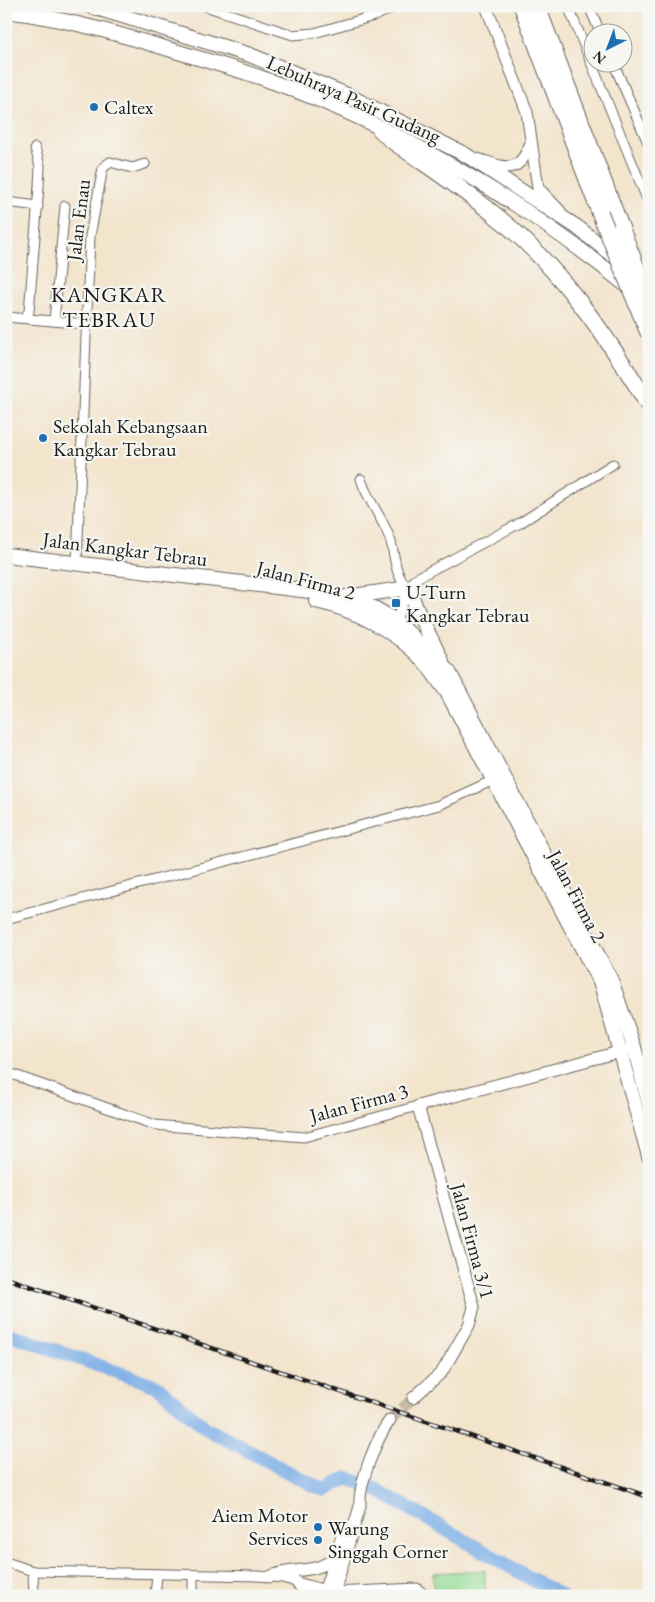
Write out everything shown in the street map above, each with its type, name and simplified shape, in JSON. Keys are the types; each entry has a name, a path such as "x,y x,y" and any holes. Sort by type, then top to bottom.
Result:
{"highway":[{"path":"522,6 600,213 649,334"},
{"path":"537,6 649,300"},
{"path":"380,129 390,140 496,216 537,256 561,281 617,353 649,406"}],"main road":[{"name":"Lebuhraya Pasir Gudang","path":"90,6 200,38 307,77 466,156 577,228 649,284"},
{"name":"Lebuhraya Pasir Gudang","path":"6,11 44,16 97,28 233,68 302,94 380,129 476,180 566,238 649,304"},
{"name":"Jalan Kangkar Tebrau","path":"6,555 239,583"},
{"name":"Jalan Firma 2","path":"239,583 318,592 343,597 374,608 424,661 447,692 498,778 611,980 634,1047 649,1103"},
{"name":"Jalan Firma 2","path":"239,583 342,607 393,627 448,672 498,778 601,984 649,1156"},
{"path":"343,597 408,588 448,672"}],"street":[{"path":"204,6 293,36 314,33 374,16 397,6"},
{"path":"486,6 527,112 532,141 535,179 538,188 577,228"},
{"path":"568,6 649,204"},
{"path":"589,6 596,22"},
{"path":"617,72 649,145"},
{"path":"466,156 508,168 522,162 532,141"},
{"path":"24,318 29,312 38,206 40,166 35,148"},
{"name":"Jalan Enau","path":"77,563 90,236 102,168 110,162 132,168 145,164"},
{"path":"6,202 38,206"},
{"path":"54,321 65,206"},
{"path":"6,317 87,324"},
{"path":"393,627 408,588 421,575 513,527 613,464"},
{"path":"361,479 366,494 385,524 400,578 408,588"},
{"path":"6,919 439,805 498,778"},
{"name":"Jalan Firma 3","path":"6,1072 155,1125 304,1137 634,1047"},
{"name":"Jalan Firma 3/1","path":"413,1398 442,1372 469,1325 474,1307 418,1106"},
{"path":"329,1593 335,1558 352,1504 359,1496 380,1432 390,1420"},
{"path":"329,1593 360,1506 359,1496"},
{"path":"269,1577 280,1572 318,1569 335,1558"},
{"path":"6,1562 33,1572 269,1577 295,1581 329,1593 417,1588 426,1596"},
{"path":"33,1572 34,1596"},
{"path":"155,1596 157,1575"},
{"path":"193,1575 193,1596"},
{"path":"295,1581 309,1596"}],"green space":[{"path":"485,1570 485,1596 434,1596 433,1573"}],"waterway":[{"path":"6,1333 157,1386 207,1429 324,1490 348,1478 377,1490 561,1596"}],"tunnel":[{"path":"390,1420 413,1398"}],"railway":[{"path":"6,1278 649,1497"}],"place":[{"name":"Caltex","path":"94,107"},
{"name":"Sekolah Kebangsaan Kangkar Tebrau","path":"43,438"},
{"name":"U-Turn Kangkar Tebrau","path":"396,603"},
{"name":"Aiem Motor Services","path":"318,1527"},
{"name":"Warung Singgah Corner","path":"318,1540"}],"district":[{"name":"KANGKAR TEBRAU","path":"109,306"}]}
